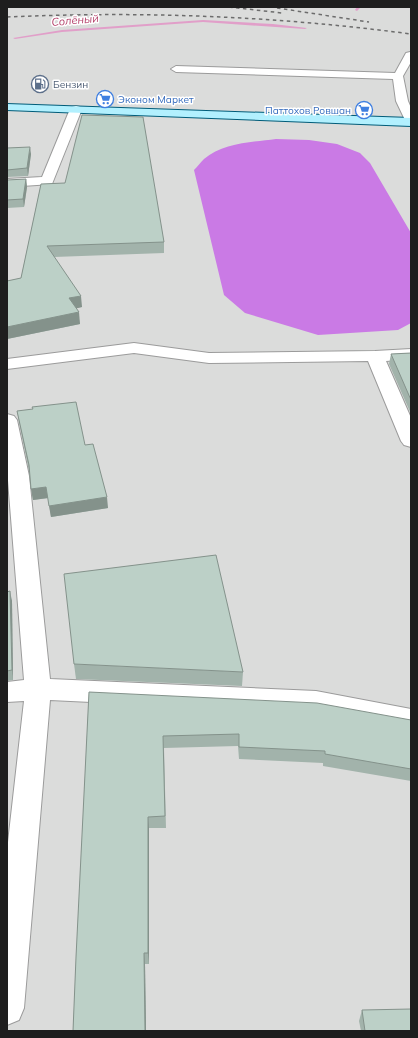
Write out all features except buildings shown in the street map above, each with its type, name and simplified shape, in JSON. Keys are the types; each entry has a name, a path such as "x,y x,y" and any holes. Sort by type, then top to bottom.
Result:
{"main road":[{"path":"7,107 411,121"}],"street":[{"path":"410,55 398,76 402,101 411,121"},
{"path":"176,69 398,76"},
{"path":"7,183 50,185 76,109"},
{"path":"7,364 134,348 209,358 375,356 411,354"},
{"path":"375,356 411,441"},
{"path":"7,420 19,476 14,512 38,689 7,1008"},
{"path":"7,692 38,689 316,702 411,720"}],"shaded area":[{"path":"7,7 411,7 411,1031 7,1031"},
{"path":"276,139 309,140 337,144 360,153 370,163 411,233 411,323 398,330 318,335 245,313 224,295 194,170 204,159 229,146"}],"waterway":[{"name":"Солёный","path":"15,38 62,31 203,21 305,28"}],"railway":[{"path":"229,7 282,13"},
{"path":"277,8 369,22"},
{"path":"7,17 58,15 209,16 310,23 411,34"}],"place":[{"name":"Бензин","path":"40,84"},
{"name":"Эконом Маркет","path":"105,99"},
{"name":"Паттохов Ровшан","path":"364,110"}]}
